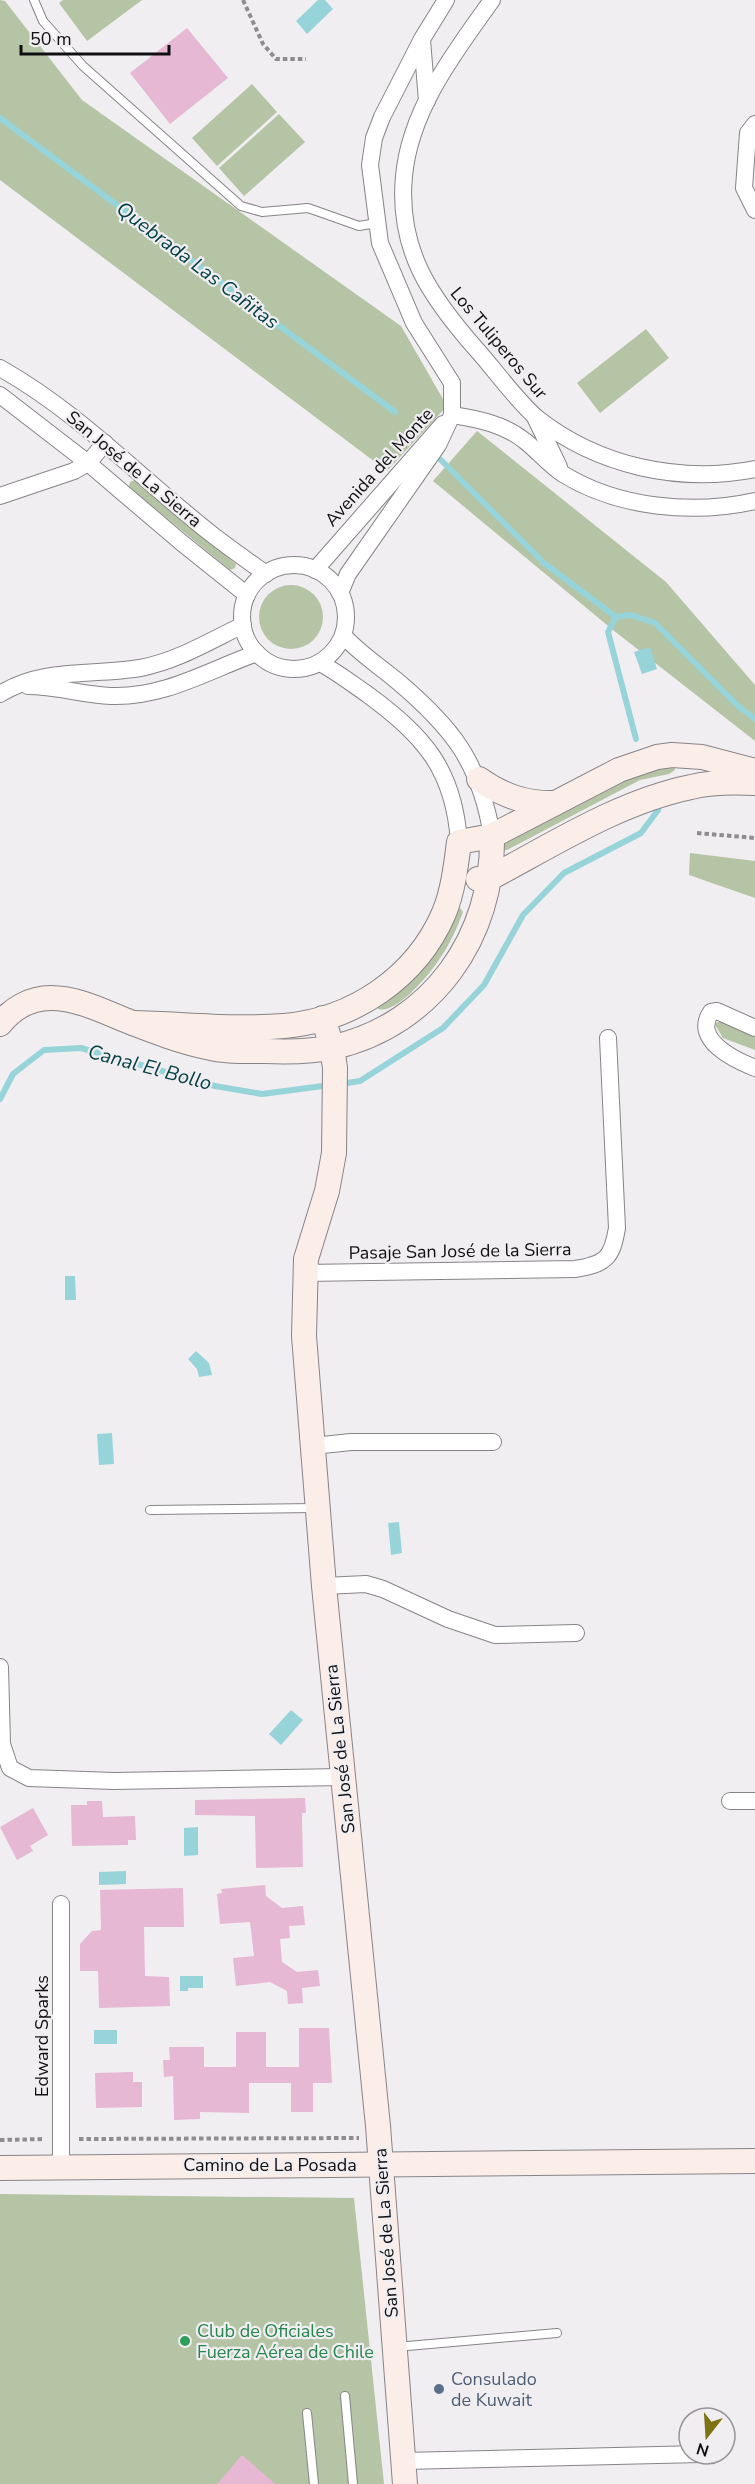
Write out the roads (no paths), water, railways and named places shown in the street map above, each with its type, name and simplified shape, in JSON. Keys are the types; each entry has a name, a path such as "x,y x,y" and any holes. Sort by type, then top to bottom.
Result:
{"street":[{"path":"446,0 422,39 382,117 374,138 370,165 380,243 414,323 452,383 452,415 489,421 523,439 562,473 612,495 665,506 720,507 755,501"},
{"name":"Los Tuliperos Sur","path":"492,0 427,101 411,138 404,178 404,218 416,262 425,283 451,320 535,416"},
{"path":"422,39 427,101"},
{"path":"755,124 748,133 744,188 755,210"},
{"name":"San José de La Sierra","path":"0,368 34,387 105,443 213,535 266,574"},
{"name":"San José de La Sierra","path":"0,395 88,463 149,516 247,595"},
{"name":"Avenida del Monte","path":"315,570 428,439 452,415"},
{"name":"Avenida del Monte","path":"340,593 348,574 438,445 452,415"},
{"path":"535,416 570,440 600,455 648,470 699,475 755,469"},
{"path":"535,416 562,473"},
{"path":"0,496 74,471 88,463 105,443"},
{"path":"290,565 315,570 334,583 340,593 346,614 343,635 334,651 320,663 302,669 273,665 257,654 250,645 242,614 247,595 252,586 266,574 290,565"},
{"path":"0,694 56,674 119,670 159,664 243,625"},
{"path":"0,1024 19,1006 50,998 68,999 180,1041 214,1049 302,1052 332,1047 376,1033 400,1021 418,1008 438,987 472,933 482,910 490,878 492,836 479,779 468,758 436,714 355,648 343,635"},
{"path":"18,686 49,687 111,696 144,694 179,685 257,654"},
{"path":"133,1023 285,1026 338,1014 376,995 410,966 424,948 444,912 453,880 459,842 456,812 447,782 433,756 418,737 382,706 320,663"},
{"path":"459,842 492,836 619,770 657,757 672,755 702,757 755,771"},
{"path":"479,779 494,790 514,799 533,803 558,803"},
{"path":"453,880 490,878 580,830 639,803 692,786 755,783"},
{"path":"755,1028 717,1011 711,1012 707,1018 706,1027 711,1039 722,1052 755,1068"},
{"name":"San José de La Sierra","path":"323,1018 332,1047 336,1113 334,1153 327,1191 303,1273 303,1336 324,1586 379,2137 404,2472"},
{"name":"Pasaje San José de la Sierra","path":"303,1273 575,1269 593,1266 608,1258 617,1228 608,1038"},
{"path":"313,1446 351,1442 494,1442"},
{"path":"324,1586 366,1584 383,1589 448,1619 495,1635 576,1634"},
{"path":"0,1667 2,1744 10,1768 29,1778 114,1780 343,1777"},
{"path":"730,1801 755,1801"},
{"name":"Edward Sparks","path":"61,1904 61,2168"},
{"name":"Camino de La Posada","path":"0,2168 755,2161"},
{"path":"404,2472 677,2455"}],"lane":[{"path":"34,0 43,21 83,66 241,206 262,212 308,208 359,226 377,223"},
{"path":"150,1510 318,1508"},
{"path":"394,2348 557,2333"},
{"path":"345,2396 353,2484"},
{"path":"307,2413 314,2484"}],"water":[{"path":"318,0 325,0 333,9 307,34 296,21"},
{"path":"650,647 657,669 642,674 634,652"},
{"path":"65,1276 75,1276 76,1300 65,1300"},
{"path":"196,1351 209,1363 212,1375 199,1377 197,1369 188,1359"},
{"path":"112,1433 114,1464 99,1465 97,1434"},
{"path":"399,1522 402,1553 391,1555 388,1523"},
{"path":"291,1710 303,1720 281,1745 269,1734"},
{"path":"198,1827 198,1855 184,1856 184,1828"},
{"path":"126,1871 126,1884 99,1885 99,1872"},
{"path":"180,1976 203,1976 203,1988 188,1988 188,1991 180,1991"},
{"path":"94,2030 117,2030 117,2044 94,2044"}],"waterway":[{"name":"Quebrada Las Cañitas","path":"0,118 395,412"},
{"path":"441,460 544,563 616,617"},
{"name":"Canal El Bollo","path":"636,739 608,632 616,617 631,615 655,623 737,705 755,719"},
{"name":"Canal El Bollo","path":"347,1083 360,1081 443,1028 484,985 523,915 564,873 641,833 658,810"},
{"name":"Canal El Bollo","path":"0,1099 13,1074 44,1050 81,1048 215,1086 262,1094 323,1086"}],"place":[{"name":"Club de Oficiales Fuerza Aérea de Chile","path":"185,2341"},
{"name":"Consulado de Kuwait","path":"439,2389"}]}
